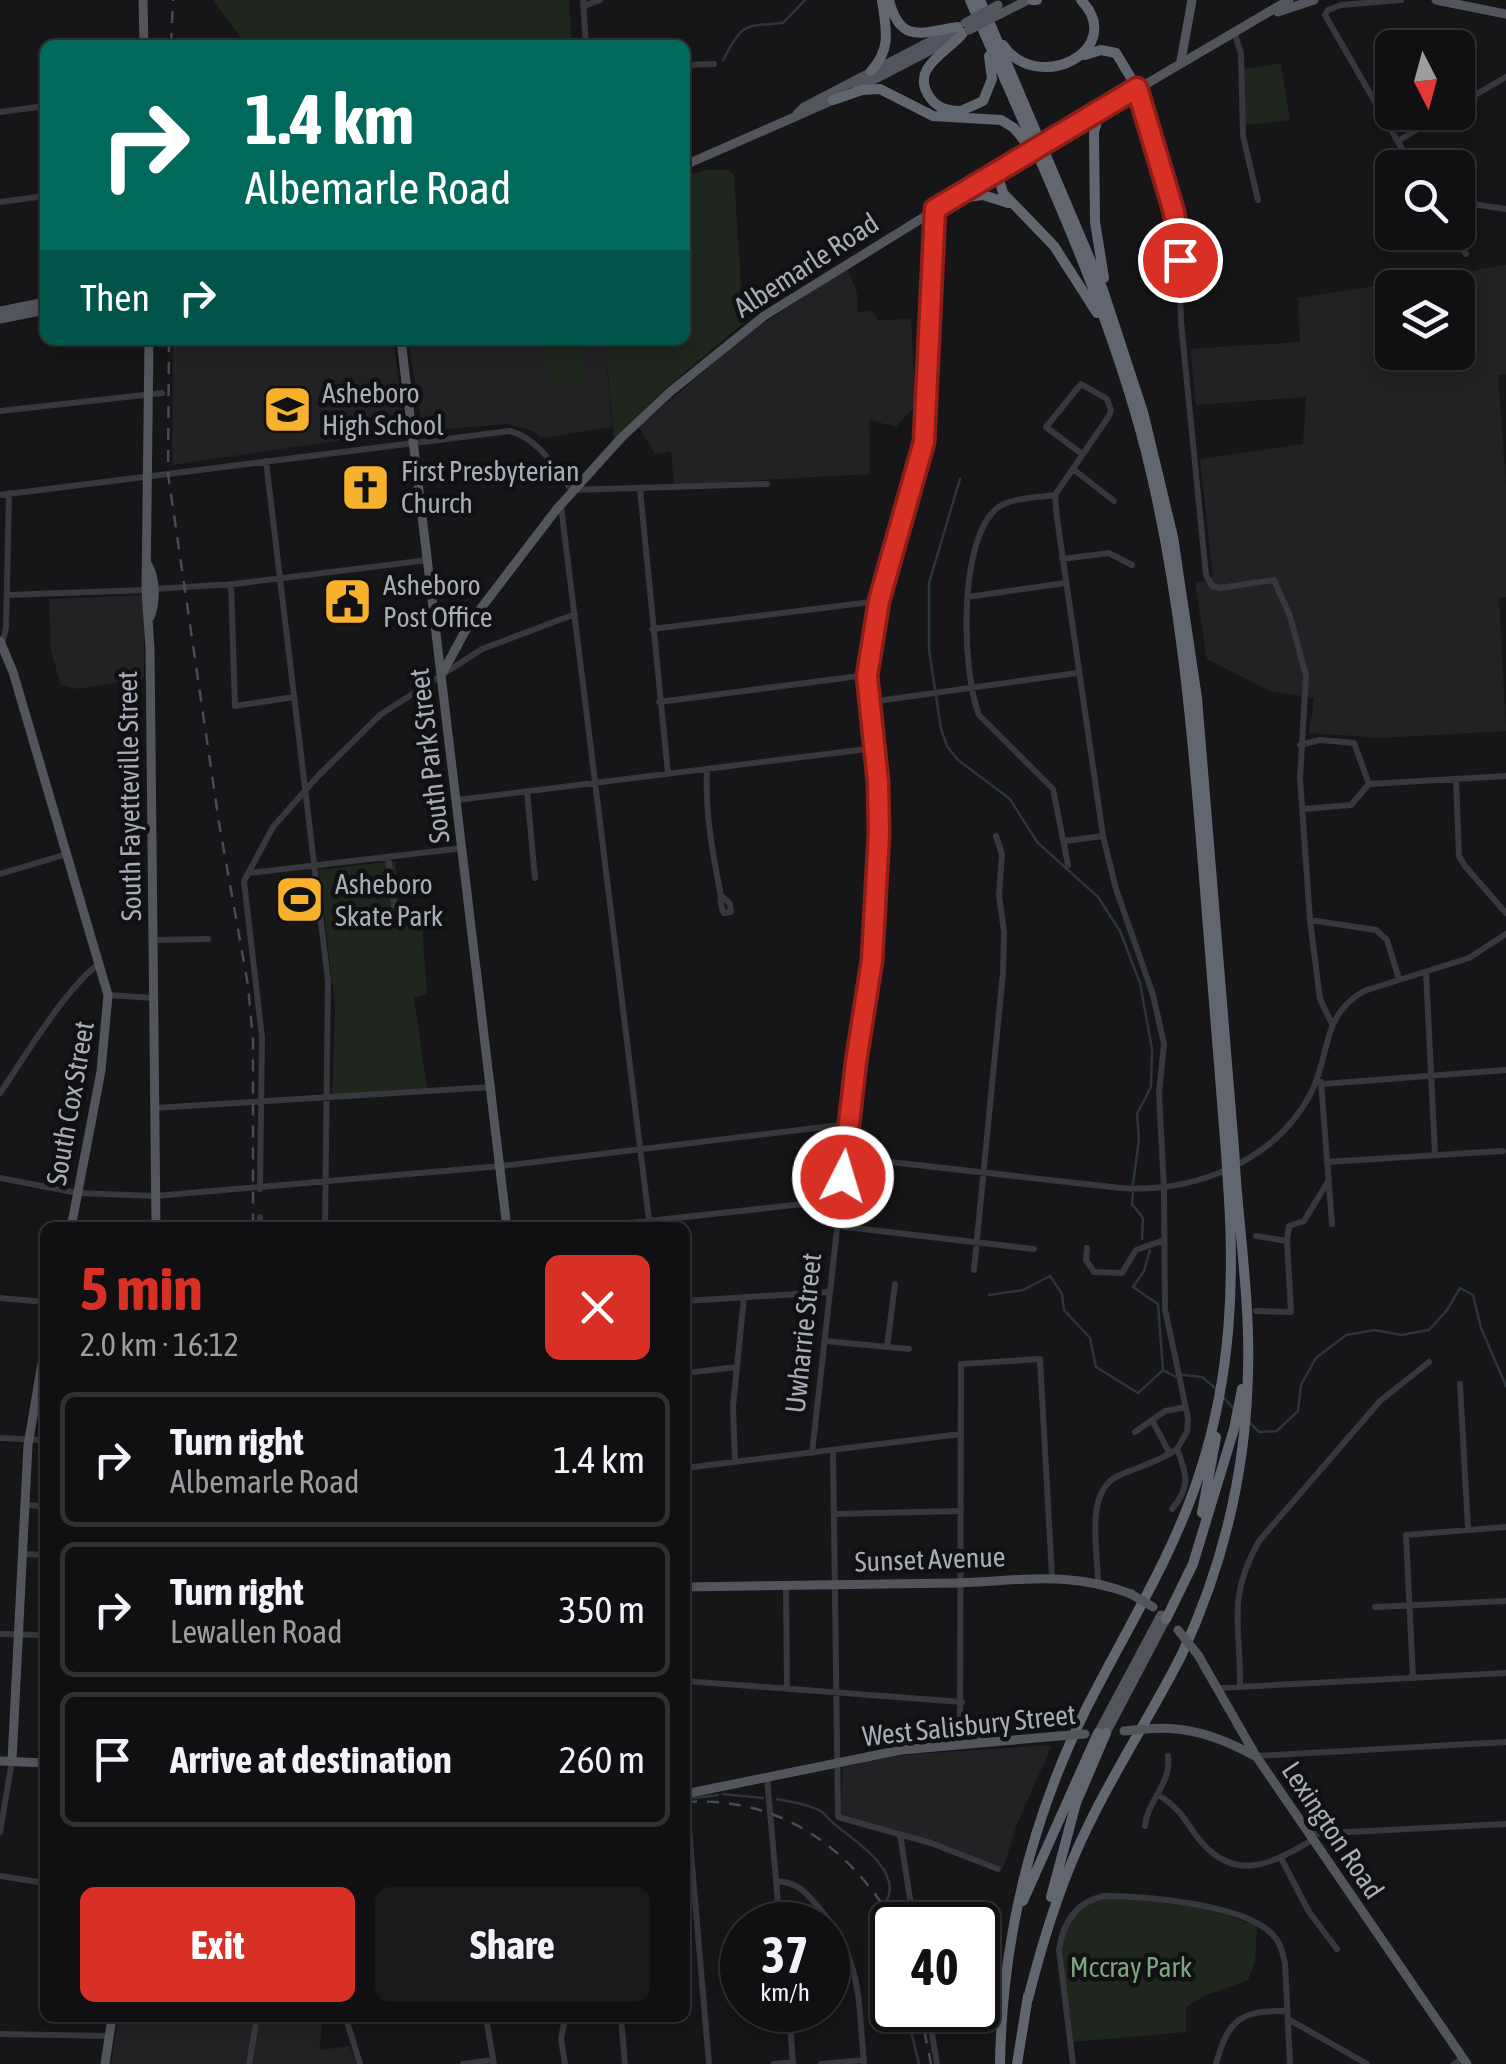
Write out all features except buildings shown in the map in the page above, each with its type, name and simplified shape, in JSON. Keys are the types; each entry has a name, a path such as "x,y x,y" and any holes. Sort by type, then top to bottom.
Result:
{"highway":[{"path":"886,0 897,21 909,31 924,34 964,28"},
{"path":"871,72 888,42 886,0"},
{"path":"970,0 988,30 1118,332"},
{"path":"980,0 988,30 1116,349 1156,495 1184,652 1230,1151"},
{"path":"1069,61 1089,48 1095,38 1094,18 1081,0"},
{"path":"964,28 936,56 926,76 930,98 941,108 952,111 974,108 989,91 992,68 988,30"},
{"path":"988,30 1027,66 1044,68 1098,50 1112,51 1122,60 1137,88"},
{"path":"833,100 876,89 934,116 1001,120 1023,137 1046,174"},
{"path":"1028,2000 1043,1941 1080,1844 1182,1654 1212,1578 1231,1509 1247,1406 1247,1333 1232,1182 1198,714 1184,602 1159,476 1098,251 1094,124 1110,105"},
{"path":"1084,120 1095,142"},
{"path":"1000,169 1000,186 1068,264 1116,349"},
{"path":"951,199 983,194 1014,206"},
{"path":"1160,1614 1182,1576 1204,1506 1226,1362 1232,1278 1232,1182"},
{"path":"1160,1614 1193,1564 1234,1429 1247,1333"},
{"path":"1000,2064 1009,1939 1047,1797 1187,1510 1207,1449 1226,1362"},
{"path":"1007,1970 1024,1898 1102,1733"},
{"path":"1017,2064 1040,1938 1076,1804 1102,1733"}],"main road":[{"path":"143,0 144,40"},
{"path":"1000,9 1009,0"},
{"path":"690,164 796,115 808,114 1000,9 1032,0"},
{"path":"1181,62 1192,0"},
{"name":"Albemarle Road","path":"442,675 469,624 572,490 657,404 745,330 1000,169 1288,0"},
{"path":"1252,21 1314,0"},
{"path":"1436,0 1506,12"},
{"path":"1466,0 1506,12"},
{"path":"796,115 871,72 964,28"},
{"path":"0,319 40,300"},
{"path":"0,311 40,313"},
{"path":"146,345 148,476"},
{"name":"South Park Street","path":"401,345 506,1222"},
{"name":"South Fayetteville Street","path":"148,476 148,568 153,573 149,590 156,1222"},
{"name":"South Cox Street","path":"2,648 108,995 102,1071 72,1222"},
{"path":"12,1761 28,1440 40,1374"},
{"name":"Sunset Avenue","path":"690,1587 962,1583 1052,1577 1098,1582 1131,1594 1160,1614"},
{"path":"1102,1733 1160,1614"},
{"name":"Lexington Road","path":"1160,1614 1198,1655 1256,1756 1461,2062"},
{"name":"West Salisbury Street","path":"690,1793 901,1750 1158,1728 1211,1734 1256,1756"},
{"path":"0,1760 40,1763"},
{"path":"106,2064 112,2022"}],"street":[{"path":"586,40 584,3 600,0"},
{"path":"1401,0 1341,5 1325,15 1403,150"},
{"path":"1234,32 1240,53 1244,136 1258,200"},
{"path":"690,66 714,64"},
{"path":"1475,96 1506,77"},
{"path":"1137,88 1178,231 1181,322 1206,575 1212,586 1220,588 1274,580 1290,616 1306,676 1300,745 1310,920 1320,999 1332,1024"},
{"path":"0,112 40,107"},
{"path":"1398,141 1416,130"},
{"path":"0,202 40,197"},
{"path":"1475,204 1506,209"},
{"name":"Uwharrie Street","path":"812,1453 848,1124 874,931 880,808 867,676 879,601 924,442 935,209"},
{"path":"1463,250 1466,254"},
{"path":"1082,454 1046,428 1081,384 1107,398 1112,410 1073,468 1054,495 1103,836 1164,1044 1159,1094 1165,1309 1186,1407 1187,1432 1174,1451 1112,1479 1102,1488 1097,1504 1098,1582"},
{"path":"0,410 162,393"},
{"path":"2,648 7,594 4,494 497,431 518,433 536,445 572,490 768,484"},
{"path":"266,461 328,980 325,1222"},
{"path":"1073,468 1114,501"},
{"path":"640,489 668,774"},
{"path":"1054,495 1006,504 992,513 974,558 966,597 976,708 983,720 1054,788 1068,864"},
{"path":"561,504 649,1220"},
{"path":"1062,559 1109,553 1132,566"},
{"path":"7,594 231,584 429,560"},
{"path":"966,597 1065,583"},
{"path":"231,584 236,706 294,697"},
{"path":"652,629 879,601"},
{"path":"260,1189 262,1037 244,881 273,827 380,716 498,641 575,614"},
{"path":"870,702 1077,673"},
{"path":"659,702 867,676"},
{"path":"1300,745 1320,740 1354,743 1369,784"},
{"path":"457,800 875,748"},
{"path":"707,769 711,853 721,895"},
{"path":"1302,808 1350,804 1369,784 1506,776"},
{"path":"1456,779 1460,856 1506,914"},
{"path":"528,791 534,878"},
{"path":"974,1270 1003,972 1004,932 999,894 1002,854 996,836"},
{"path":"1064,842 1103,836"},
{"path":"248,874 463,848"},
{"path":"0,874 68,854"},
{"path":"388,857 394,913"},
{"path":"1310,920 1376,930 1387,940 1399,980"},
{"path":"1332,1224 1320,1081 1332,1024 1350,999 1364,990 1469,958 1504,936"},
{"path":"153,940 208,938"},
{"path":"0,1093 90,969 100,962"},
{"path":"1426,972 1435,1154"},
{"path":"108,995 153,998"},
{"path":"1320,1081 1506,1070"},
{"path":"846,1157 1121,1188 1164,1189 1220,1173 1260,1149 1291,1121 1320,1081"},
{"path":"154,1108 492,1087"},
{"path":"0,1178 78,1193 155,1196 501,1166 848,1124"},
{"path":"1327,1162 1503,1151"},
{"path":"1256,1311 1290,1312 1289,1226 1304,1221 1329,1180"},
{"path":"633,1222 840,1200"},
{"path":"260,1217 260,1222"},
{"path":"836,1226 1034,1249"},
{"path":"1256,1236 1287,1241"},
{"path":"1087,1248 1086,1260 1094,1272 1122,1273 1136,1250 1164,1240"},
{"path":"887,1347 895,1284"},
{"path":"690,1301 830,1292"},
{"path":"735,1462 732,1432 744,1297"},
{"path":"0,1298 40,1302"},
{"path":"825,1341 910,1349"},
{"path":"960,1745 962,1364 1040,1359 1052,1577"},
{"path":"1240,1686 1236,1600 1244,1567 1259,1541 1380,1401 1429,1362"},
{"path":"690,1373 736,1368"},
{"path":"1460,1384 1468,1529"},
{"path":"1135,1432 1165,1411 1186,1407"},
{"path":"1153,1422 1174,1451 1186,1484 1184,1495 1172,1509"},
{"path":"690,1467 961,1434"},
{"path":"0,1438 40,1440"},
{"path":"833,1450 838,1817 998,1869"},
{"path":"24,1505 40,1506"},
{"path":"835,1514 962,1512"},
{"path":"1413,1678 1406,1535 1506,1527"},
{"path":"22,1554 40,1555"},
{"path":"786,1586 787,1689"},
{"path":"1375,1607 1506,1601"},
{"path":"0,1634 40,1635"},
{"path":"1216,1688 1506,1672"},
{"path":"690,1681 962,1702"},
{"path":"961,1714 984,1743"},
{"path":"1256,1756 1506,1742"},
{"path":"1145,1826 1169,1772 1168,1756"},
{"path":"0,1832 12,1761"},
{"path":"767,1778 778,1902"},
{"path":"1158,1795 1176,1806 1198,1839 1222,1860 1241,1866 1257,1866 1281,1858 1310,1837 1506,1824"},
{"path":"900,1834 910,1902"},
{"path":"690,1849 708,2064"},
{"path":"1281,1858 1309,1912 1337,1950"},
{"path":"0,1876 40,1882"},
{"path":"777,1881 800,1886 849,1950 864,2062 821,2064"},
{"path":"1073,2064 1059,1950 1067,1922 1088,1900 1104,1896 1190,1904 1226,1912 1264,1927 1282,1947 1290,2064"},
{"path":"690,1904 695,1904"},
{"path":"1216,2064 1224,2034 1232,2023 1264,2011 1287,2014 1367,2064"},
{"path":"249,2064 257,2022"},
{"path":"347,2022 360,2064"},
{"path":"463,2064 493,2062 487,2022"},
{"path":"564,2022 561,2039 565,2064"},
{"path":"621,2022 625,2064"},
{"path":"774,2064 795,2063 791,2032"},
{"path":"932,2032 937,2064"},
{"path":"0,2034 110,2036"}],"shaded area":[{"path":"1506,265 1506,374 1498,375 1506,485 1506,597 1499,598 1506,731 1382,738 1309,733 1314,698 1270,691 1207,659 1195,584 1213,577 1200,459 1303,444 1306,397 1196,405 1190,349 1300,342 1298,298 1375,286 1375,370 1475,370 1474,270"},
{"path":"847,268 857,293 858,312 872,311 878,320 911,319 916,405 896,427 869,420 870,474 674,485 671,452 655,454 639,427 746,335"},
{"name":"Asheboro High School","path":"173,345 394,345 405,431 172,465"},
{"path":"409,345 605,345 612,427 541,438 533,431 507,424 423,431"},
{"path":"144,595 144,678 77,689 61,685 51,651 49,599"},
{"path":"1052,1745 1018,1822 1003,1868 905,1832 840,1817 843,1767 900,1755"},
{"path":"117,2022 322,2022 319,2050 350,2046 356,2064 111,2064"}],"green space":[{"path":"213,0 569,0 572,40 242,40"},
{"path":"1281,63 1290,120 1246,125 1240,70"},
{"path":"726,170 734,174 742,303 747,320 664,390 614,439 605,345 690,345 690,174"},
{"path":"545,345 582,345 586,383 549,387"},
{"path":"395,861 401,924 422,925 427,994 414,998 427,1089 332,1096 335,1007 319,870"},
{"name":"Asheboro Skate Park","path":"310,875 316,922 290,925 285,879"},
{"name":"Mccray Park","path":"1122,1897 1207,1908 1257,1926 1255,1962 1248,1980 1186,2007 1186,2032 1073,2042 1062,1965 1067,1926 1076,1911 1090,1901"}],"waterway":[{"path":"723,60 746,28 783,23 805,0"},
{"path":"960,479 929,583 929,650 941,729 958,760 1010,799 1037,842 1098,897 1120,931 1140,983 1152,1049 1151,1087 1137,1114 1139,1140 1133,1184"},
{"path":"1133,1193 1132,1204 1143,1218 1142,1239"},
{"path":"1150,1250 1144,1271 1133,1287 1158,1304 1163,1370"},
{"path":"989,1295 1023,1290 1050,1276 1062,1294 1064,1310 1090,1338 1096,1367 1138,1393 1163,1370 1176,1377"},
{"path":"1249,1422 1259,1432 1277,1431 1298,1411 1301,1385 1316,1358 1346,1335 1375,1330 1401,1335 1429,1330 1460,1288 1473,1295 1481,1328 1506,1386"},
{"path":"1183,1375 1202,1377 1215,1388"},
{"path":"1224,1398 1235,1410"},
{"path":"723,1794 763,1798"},
{"path":"693,1798 718,1795"},
{"path":"777,1799 817,1809 873,1856 888,1877 887,1900"},
{"path":"911,2032 919,2064"}],"railway":[{"path":"171,40 173,0"},
{"path":"169,345 168,474 219,823 248,985 253,1041 253,1222"},
{"path":"690,1802 719,1802 780,1817 833,1850 880,1902"},
{"path":"924,2032 931,2064"}],"place":[{"name":"Asheboro High School","path":"287,409"},
{"name":"First Presbyterian Church","path":"366,487"},
{"name":"Asheboro Post Office","path":"348,601"},
{"name":"Asheboro Skate Park","path":"300,900"}],"route":[{"path":"843,1177 872,960 879,833 867,676 879,601 924,442 935,209 1137,88 1174,212 1180,260"}]}
